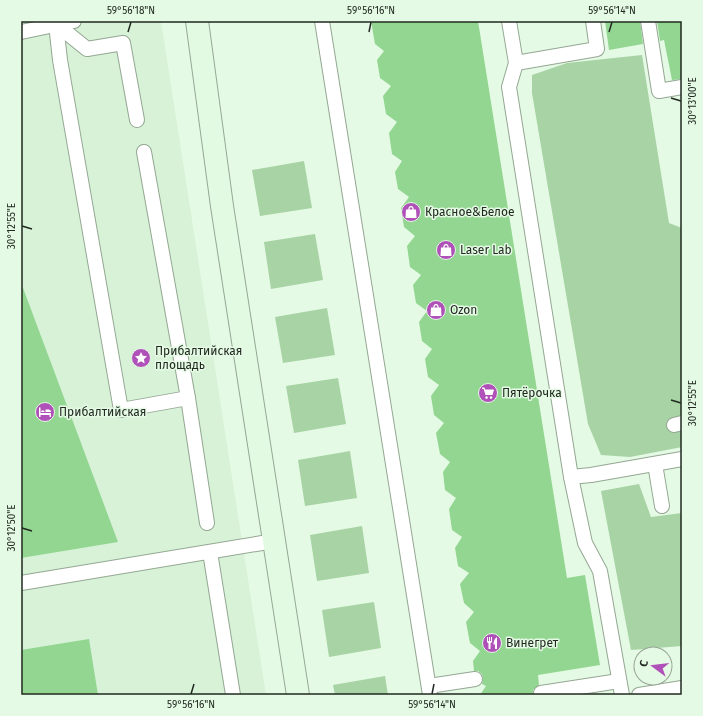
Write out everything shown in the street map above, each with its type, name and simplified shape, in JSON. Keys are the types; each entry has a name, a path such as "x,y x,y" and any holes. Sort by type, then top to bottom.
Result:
{"street":[{"path":"197,21 222,206 298,695"}],"lane":[{"path":"21,32 74,21"},
{"path":"322,21 430,691 475,679"},
{"path":"509,21 516,63 509,87 571,478 585,543 600,571 621,688 546,693"},
{"path":"516,63 597,49 593,21"},
{"path":"648,21 659,91 682,87"},
{"path":"56,24 87,49 123,43 137,120"},
{"path":"56,24 62,68 121,410 188,398"},
{"path":"144,152 188,398 207,523"},
{"path":"571,478 682,459"},
{"path":"655,464 662,506"},
{"path":"21,583 274,542"},
{"path":"210,552 233,695"},
{"path":"639,695 682,688"}],"shaded area":[{"name":"Прибалтийская площадь","path":"21,21 161,21 266,695 21,695"}],"green space":[{"path":"642,55 669,223 682,228 682,447 630,457 601,455 588,424 532,93 532,75 567,63"},
{"path":"304,161 312,208 260,216 252,170"},
{"path":"315,234 323,280 271,289 264,242"},
{"path":"327,308 335,355 283,363 275,317"},
{"path":"338,378 346,424 294,433 286,386"},
{"path":"350,451 357,498 305,506 298,460"},
{"path":"639,484 651,517 682,513 682,646 633,646 633,650 631,650 601,491"},
{"path":"362,526 369,573 317,581 310,535"},
{"path":"374,602 381,648 329,657 322,610"},
{"path":"385,676 388,695 335,695 333,685"}],"building":[{"path":"371,21 478,21 567,578 585,575 600,665 538,675 539,685 533,690 533,695 480,695 486,686 482,684 482,674 478,671 474,671 473,661 480,651 470,643 466,622 474,612 464,603 460,584 469,573 458,566 455,548 462,537 452,530 449,509 456,498 445,490 443,472 450,462 440,454 436,433 444,423 434,415 431,396 439,385 428,377 425,359 432,349 422,341 419,322 427,311 416,303 413,285 421,275 410,267 407,246 415,236 404,227 401,208 409,197 398,189 395,172 402,161 392,154 389,133 397,122 386,114 383,96 391,86 380,78 377,60 384,51 375,44"},
{"path":"605,21 640,21 643,44 609,50"},
{"path":"657,21 682,21 682,79 672,80 664,40 660,41"},
{"name":"Прибалтийская","path":"23,288 118,542 21,558 21,289"},
{"path":"89,639 98,695 21,695 21,650"}],"place":[{"name":"Красное&Белое","path":"411,212"},
{"name":"Laser Lab","path":"446,250"},
{"name":"Ozon","path":"436,310"},
{"name":"Прибалтийская площадь","path":"141,358"},
{"name":"Пятёрочка","path":"488,393"},
{"name":"Прибалтийская","path":"45,412"},
{"name":"Винегрет","path":"492,643"}]}
